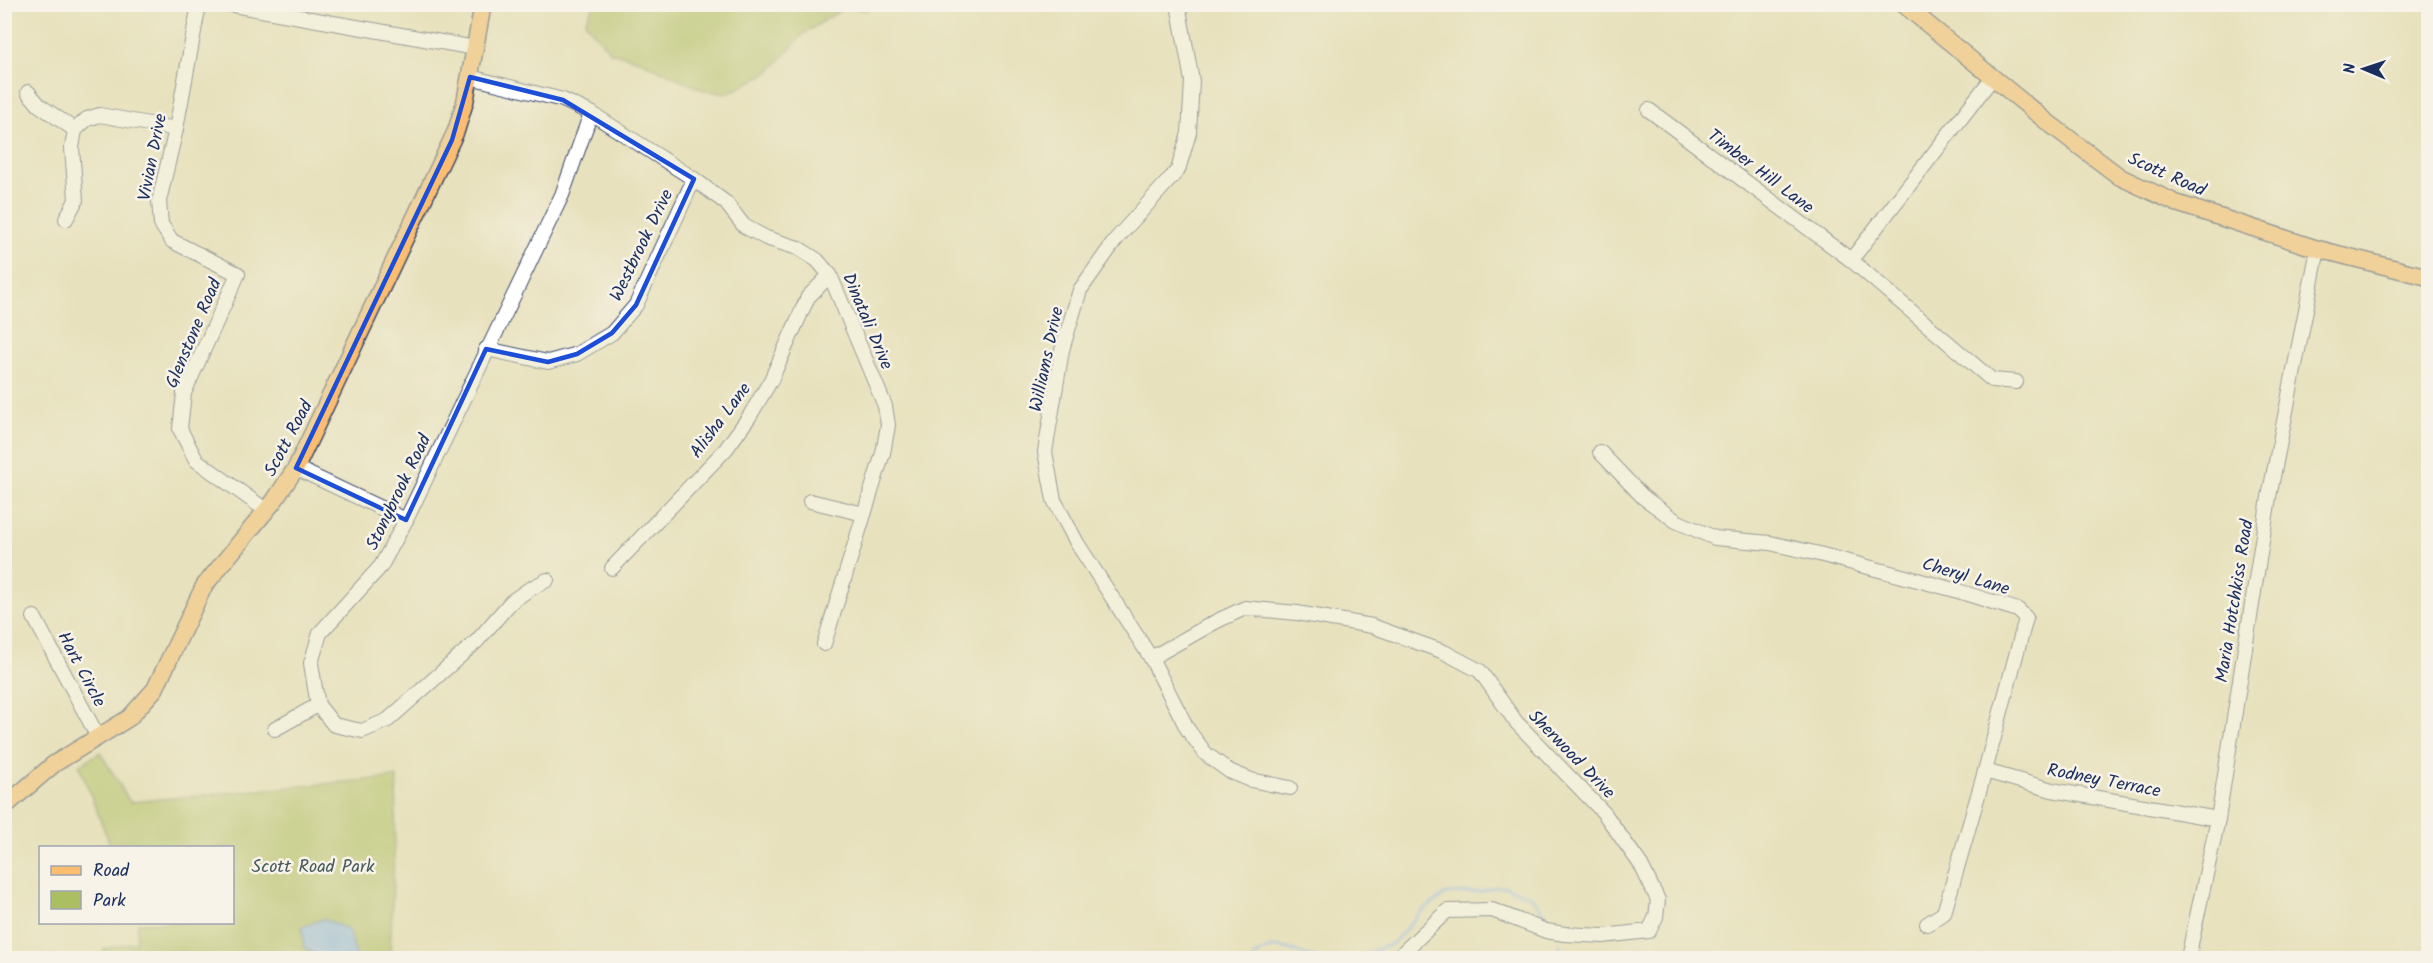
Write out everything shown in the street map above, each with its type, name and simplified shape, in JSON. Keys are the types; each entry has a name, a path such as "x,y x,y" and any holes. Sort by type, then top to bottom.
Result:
{"main road":[{"name":"Scott Road","path":"4,807 43,772 129,718 149,697 163,674 204,586 267,511 296,468 452,141 470,77 483,4"},
{"name":"Scott Road","path":"1903,4 2046,121 2120,177 2176,203 2318,249 2428,277"}],"street":[{"name":"Vivian Drive","path":"199,4 176,129 159,201 161,224 172,241 238,274"},
{"path":"227,4 475,48"},
{"name":"Williams Drive","path":"1178,4 1192,81 1189,133 1178,170 1117,238 1080,290 1062,350 1045,452 1054,500 1077,543 1151,658 1188,730 1206,754 1236,774 1251,780 1290,788"},
{"name":"Dinatali Drive","path":"470,77 563,100 591,113 694,179 726,203 744,226 766,238 798,248 817,260 830,275 885,406 888,425 883,453 824,644"},
{"path":"1851,261 1993,77"},
{"path":"28,92 39,105 75,130"},
{"name":"Timber Hill Lane","path":"1649,110 1851,261 1992,380 2016,382"},
{"name":"Stonybrook Road","path":"318,705 311,663 320,633 381,566 406,520 486,349 562,195 591,113"},
{"path":"66,219 76,201 72,147 75,130 87,119 100,115 176,129"},
{"name":"Westbrook Drive","path":"486,349 548,363 577,354 612,333 636,305 694,179"},
{"name":"Maria Hotchkiss Road","path":"2188,958 2218,819 2269,497 2318,249"},
{"name":"Glenstone Road","path":"238,274 184,393 180,429 196,460 267,511"},
{"name":"Alisha Lane","path":"612,568 726,449 771,380 808,297 830,275"},
{"name":"Cheryl Lane","path":"1600,452 1643,498 1676,521 1715,538 1770,543 1815,553 1955,590 2018,610 2026,618 1944,913 1927,924"},
{"path":"296,468 406,520"},
{"path":"810,501 864,514"},
{"path":"275,729 318,705 334,724 362,732 388,720 477,641 511,602 547,580"},
{"name":"Sherwood Drive","path":"1151,658 1245,608 1297,613 1372,627 1444,652 1480,671 1516,722 1604,813 1641,865 1658,900 1656,917 1649,931 1603,936 1546,931 1492,910 1447,911 1397,958"},
{"name":"Hart Circle","path":"34,618 98,737"},
{"name":"Rodney Terrace","path":"1985,771 2052,790 2218,819"}],"highlighted area":[{"path":"470,77 563,100 694,179 636,305 612,333 577,354 548,362 486,349 406,520 296,468 452,140"}],"green space":[{"path":"594,4 872,5 867,10 844,8 803,34 769,72 729,93 705,91 636,59 610,52 585,22"},
{"name":"Scott Road Park","path":"100,752 130,802 397,777 390,958 106,958 104,949 136,942 138,924 234,924 234,846 111,846 79,765"}],"water":[{"path":"323,919 348,929 357,958 321,958 304,947 302,927"}],"waterway":[{"path":"1354,958 1392,944 1421,912 1446,894 1480,892 1505,887 1531,896 1549,920"},
{"path":"1559,944 1564,958"},
{"path":"1253,958 1270,948 1278,947 1316,958"}]}
